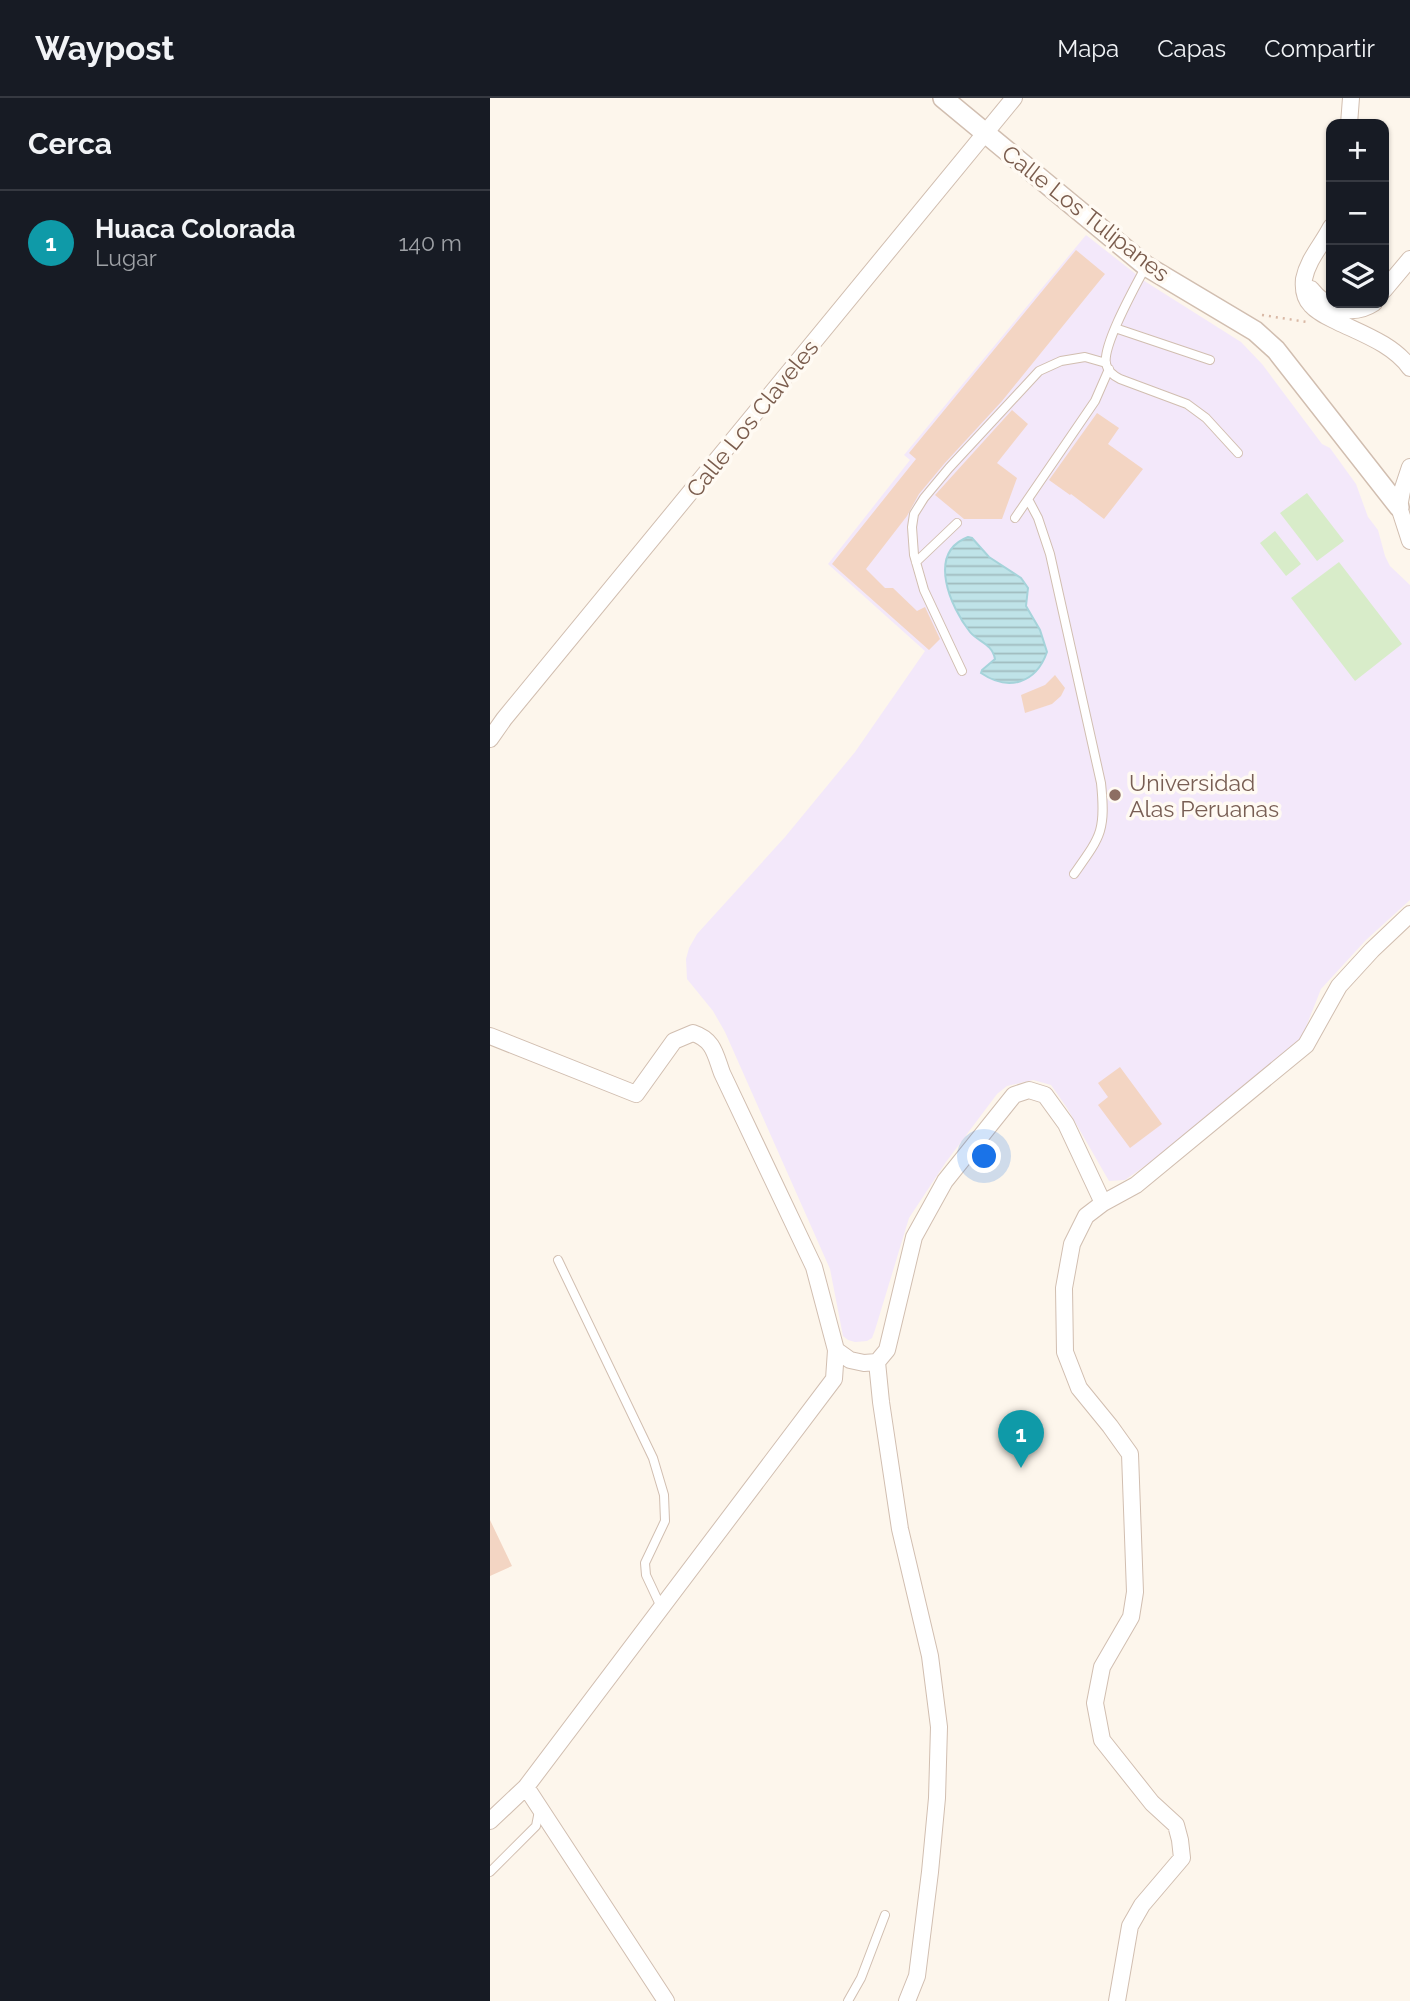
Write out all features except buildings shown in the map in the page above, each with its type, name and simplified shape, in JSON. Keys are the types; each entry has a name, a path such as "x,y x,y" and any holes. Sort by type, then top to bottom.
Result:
{"street":[{"name":"Calle Los Tulipanes","path":"943,98 1146,266 1255,331 1276,350 1399,507"},
{"name":"Calle Los Claveles","path":"490,738 1014,98"},
{"path":"1349,119 1351,98"},
{"path":"1326,235 1310,260 1305,278 1304,293 1311,306 1375,340 1398,355 1410,368"},
{"path":"1389,284 1410,258"},
{"path":"1305,278 1313,293 1326,303"},
{"path":"1342,308 1365,308"},
{"path":"1410,467 1399,507 1410,541"},
{"path":"1117,2001 1130,1926 1142,1905 1182,1858 1175,1825 1152,1803 1102,1740 1095,1703 1102,1667 1131,1617 1135,1592 1129,1454 1079,1388 1065,1352 1064,1288 1072,1244 1086,1216 1136,1185 1306,1045 1339,986 1410,914"},
{"path":"490,1036 636,1094 674,1041 693,1034 703,1037 711,1045 814,1267 835,1350 834,1379 526,1787 490,1821"},
{"path":"907,2001 917,1976 930,1872 937,1798 939,1727 930,1656 900,1529 877,1362 887,1350 915,1237 945,1181 1014,1095 1029,1090 1045,1095 1066,1124 1103,1203"},
{"path":"835,1350 850,1360 877,1362"},
{"path":"526,1787 666,2001"}],"lane":[{"path":"1016,518 1095,401 1107,366 1107,352 1115,328 1146,266"},
{"path":"1115,328 1210,360"},
{"path":"962,671 924,590 916,562 912,527 914,514 949,468 1039,371 1061,361 1085,357 1107,366 1111,374 1120,379 1197,410 1238,453"},
{"path":"1028,499 1038,518 1050,554 1101,783 1104,809 1102,825 1097,841 1074,874"},
{"path":"916,562 957,523"},
{"path":"558,1260 653,1458 664,1495 665,1521 645,1563 646,1575 661,1607"},
{"path":"490,1872 536,1826 539,1808"},
{"path":"848,2001 861,1979 886,1915"}],"path":[{"path":"1240,321 1265,314 1314,323"}],"shaded area":[{"name":"Universidad Alas Peruanas","path":"1086,235 1146,282 1241,342 1262,364 1356,484 1368,517 1378,530 1390,566 1410,585 1410,900 1366,940 1321,989 1298,1047 1193,1132 1125,1180 1109,1181 1051,1085 1033,1080 1007,1086 997,1094 946,1162 909,1218 872,1338 855,1342 843,1336 830,1269 725,1032 713,1011 687,979 686,959 697,934 785,837 855,752 925,651 828,564 910,460 904,455"}],"green space":[{"path":"1307,493 1344,541 1317,561 1280,513"},
{"path":"1275,531 1301,564 1286,576 1260,543"},
{"path":"1339,562 1402,644 1355,681 1291,598"}],"water":[{"path":"968,537 989,557 1021,578 1028,588 1026,606 1040,630 1047,652 1036,671 1020,681 1002,682 981,673 995,659 993,654 988,646 970,632 950,596 945,568 948,555 955,545"}],"place":[{"name":"Universidad Alas Peruanas","path":"1115,795"},
{"name":"Huaca Colorada","path":"1021,1468"}]}
